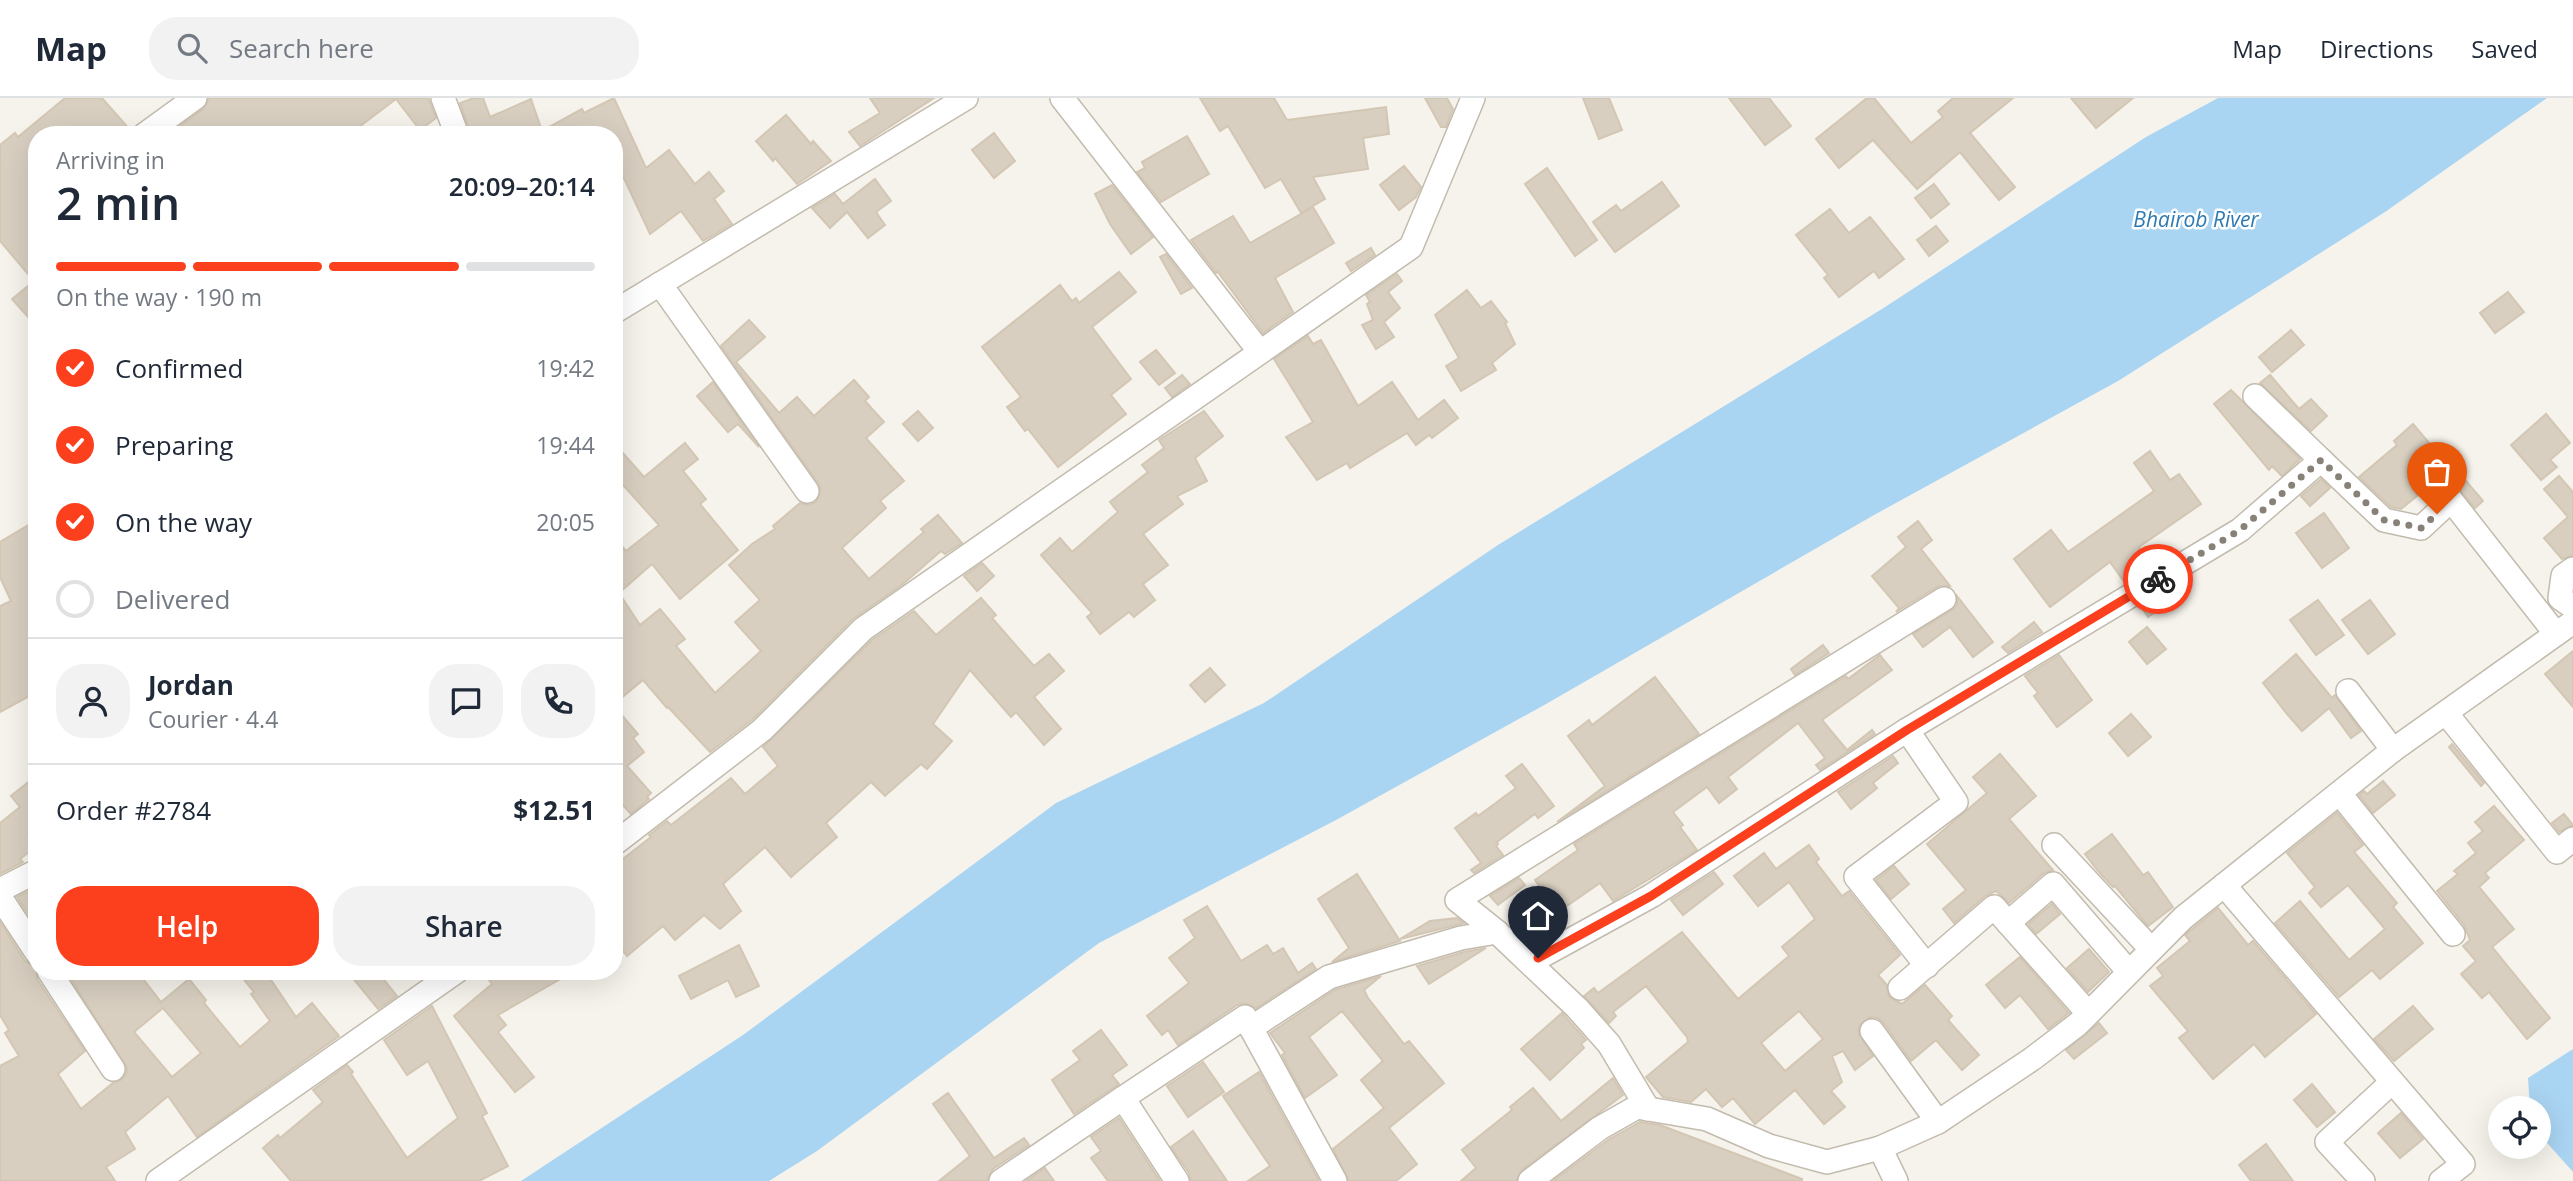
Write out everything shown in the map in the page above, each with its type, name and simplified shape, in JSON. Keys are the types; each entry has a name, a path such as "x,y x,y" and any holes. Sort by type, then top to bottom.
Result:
{"street":[{"path":"156,126 194,98"},
{"path":"443,98 454,126"},
{"path":"623,307 966,98"},
{"path":"1062,98 1260,352"},
{"path":"623,837 762,730 863,629 1411,247 1473,98"},
{"path":"660,284 807,491"},
{"path":"1530,1181 1600,1128 1637,1107 1707,1119 1769,1146 1827,1162 1880,1148 1938,1122 2032,1059 2088,1013 2183,918 2393,750 2564,628 2451,500 2421,528 2384,520 2255,396"},
{"path":"1538,958 1651,896 1907,730 2240,530 2321,460"},
{"path":"2573,569 2563,576 2560,598 2573,607"},
{"path":"1648,1109 1609,1044 1577,1008 1538,974 1497,932 1457,900 1944,598"},
{"path":"2348,691 2393,750"},
{"path":"2446,713 2557,852 2573,839"},
{"path":"1907,730 1956,802 1856,877 1927,966"},
{"path":"2340,794 2453,934"},
{"path":"2054,845 2151,949"},
{"path":"0,890 28,876"},
{"path":"2008,923 2053,884 2129,972"},
{"path":"2224,885 2463,1164 2441,1181"},
{"path":"0,897 28,939"},
{"path":"1900,988 1994,907 2088,1013"},
{"path":"1251,1028 1329,977 1461,938 1497,932"},
{"path":"55,980 113,1069"},
{"path":"158,1181 444,980"},
{"path":"1000,1181 1245,1017 1335,1181"},
{"path":"1872,1031 1938,1122"},
{"path":"2363,1181 2327,1142 2392,1082"},
{"path":"1123,1098 1177,1181"},
{"path":"1880,1148 1896,1181"}],"water":[{"name":"Bhairob River","path":"2218,98 2547,98 2385,212 2118,381 1874,515 1546,704 1336,820 1099,943 817,1151 769,1181 521,1181 743,1035 1056,803 1264,703 1498,545 1882,309 2146,137"},
{"path":"2573,1049 2573,1172 2551,1147 2551,1096 2529,1096 2528,1078"}],"building":[{"path":"65,98 102,98 127,126 31,126"},
{"path":"209,98 428,98 436,118 425,126 417,126 396,99 360,126 180,126 203,109"},
{"path":"483,98 490,117 531,99 540,126 468,126 460,103"},
{"path":"614,98 646,168 669,150 695,184 709,172 724,191 714,199 732,224 703,241 681,211 650,234 623,176 623,126 551,126 582,109 584,113"},
{"path":"870,98 934,98 860,146 849,132 880,113"},
{"path":"1200,98 1274,98 1287,120 1386,107 1389,134 1363,138 1368,169 1313,177 1325,199 1301,213 1281,179 1265,188 1228,126 1220,131"},
{"path":"1425,98 1447,98 1453,109 1446,127 1441,127"},
{"path":"1583,98 1609,98 1622,130 1599,139"},
{"path":"1729,98 1769,98 1791,126 1765,145"},
{"path":"1867,98 1874,98 1911,143 1943,117 1938,111 1953,98 2013,98 1970,133 2015,187 1999,200 1960,152 1917,189 1873,140 1839,168 1816,139"},
{"path":"2071,98 2133,98 2096,128"},
{"path":"786,115 811,144 813,141 831,161 797,184 756,141"},
{"path":"28,129 28,274 0,241 0,145 15,133 18,137"},
{"path":"994,133 1015,161 994,178 972,150"},
{"path":"1187,136 1209,174 1161,202 1137,172 1145,168 1142,162"},
{"path":"1404,166 1421,187 1416,197 1399,210 1380,185"},
{"path":"1547,168 1597,240 1575,256 1525,184"},
{"path":"875,179 891,201 876,212 885,225 868,238 847,212 830,228 812,208 835,194 843,204"},
{"path":"1662,182 1679,206 1615,252 1593,222 1616,205 1621,211"},
{"path":"1934,184 1949,204 1931,218 1915,198"},
{"path":"1112,185 1153,237 1131,254 1110,224 1095,194"},
{"path":"1313,207 1334,243 1275,278 1293,312 1263,333 1191,240 1233,216 1250,243"},
{"path":"1830,209 1849,233 1870,217 1904,259 1879,278 1874,271 1839,297 1824,278 1828,275 1796,235"},
{"path":"1936,226 1948,241 1929,256 1917,240"},
{"path":"1371,248 1375,255 1351,271 1346,263"},
{"path":"1166,254 1192,288 1181,294 1160,257"},
{"path":"1119,272 1136,292 1092,327 1131,379 1111,395 1126,414 1058,467 1007,407 1021,397 982,347 1060,285 1072,301 1076,298 1079,303"},
{"path":"1397,274 1402,281 1388,292 1400,308 1384,322 1394,337 1376,349 1362,325 1373,320 1366,295"},
{"path":"28,286 28,317 12,299"},
{"path":"1467,290 1481,308 1491,301 1507,322 1505,323 1515,344 1492,363 1496,370 1461,391 1446,366 1459,358 1435,315"},
{"path":"2508,292 2524,312 2495,333 2480,313"},
{"path":"749,320 765,337 736,362 779,413 797,397 814,416 854,380 869,397 865,401 884,422 866,438 904,481 880,501 886,508 842,548 869,579 924,532 921,529 938,515 962,543 945,554 941,551 903,584 853,619 753,719 710,752 643,680 623,697 623,599 640,625 660,609 685,639 676,646 715,693 761,651 735,622 760,600 729,565 752,544 775,529 773,526 800,503 808,505 816,502 821,490 721,346"},
{"path":"2291,330 2304,345 2272,372 2259,357"},
{"path":"1308,336 1313,344 1321,340 1358,406 1392,382 1418,420 1444,400 1458,418 1432,438 1429,435 1416,445 1407,433 1350,468 1347,463 1317,480 1286,437 1313,422 1274,359"},
{"path":"1156,350 1175,373 1159,385 1140,362"},
{"path":"1182,375 1190,384 1172,397 1165,388"},
{"path":"2270,375 2299,409 2311,399 2327,416 2311,431 2260,383"},
{"path":"713,382 759,447 738,424 728,432 697,396"},
{"path":"2231,390 2300,459 2282,476 2272,466 2269,470 2214,404"},
{"path":"918,411 933,428 918,441 903,424"},
{"path":"1204,411 1223,436 1195,458 1207,481 1177,496 1183,504 1143,534 1168,565 1143,584 1155,600 1134,617 1129,612 1100,634 1087,617 1092,613 1041,555 1060,538 1072,552 1118,512 1110,502 1148,472 1142,465 1164,448 1159,440"},
{"path":"2546,414 2570,443 2550,460 2557,467 2541,480 2511,445"},
{"path":"2413,424 2430,444 2418,456 2438,479 2401,509 2391,507 2359,477 2397,445 2394,441"},
{"path":"685,443 698,459 683,471 706,499 700,504 738,550 680,599 652,564 623,589 623,548 626,551 659,525 623,485 623,453 644,477"},
{"path":"2150,451 2170,480 2179,474 2201,504 2139,547 2152,567 2125,583 2110,562 2050,607 2014,559 2051,530 2068,552 2154,491 2134,463"},
{"path":"2559,476 2573,492 2573,555 2562,559 2544,538 2568,517 2544,489"},
{"path":"2321,479 2330,488 2310,506 2301,496"},
{"path":"2466,481 2483,501 2475,508 2458,488"},
{"path":"2324,513 2349,548 2322,568 2296,533"},
{"path":"1918,521 1932,540 1921,549 1950,586 1937,587 1896,612 1899,608 1872,576 1906,547 1898,537"},
{"path":"28,525 28,697 0,712 0,606 11,601 0,577 0,542"},
{"path":"982,563 994,576 977,591 964,576"},
{"path":"2168,590 2174,599 2148,617 2141,606"},
{"path":"1957,596 1993,642 1973,657 1950,627 1923,647 1913,634 1952,610 1957,605"},
{"path":"981,598 996,615 992,618 1034,666 1049,654 1064,671 1034,697 1061,729 1044,745 1016,712 1011,717 970,670 933,724 952,741 927,769 921,764 885,796 871,782 826,823 837,837 791,877 765,847 723,884 741,911 720,929 704,915 675,940 663,926 627,956 623,951 623,859 667,821 671,825 731,778 745,794 778,766 763,747 872,640 914,611 936,635"},
{"path":"2318,600 2344,635 2316,655 2290,620"},
{"path":"2370,600 2395,634 2368,654 2342,620"},
{"path":"2034,622 2042,632 2008,653 2002,647"},
{"path":"2147,627 2166,649 2147,664 2129,642"},
{"path":"1823,645 1829,653 1795,675 1791,669"},
{"path":"2573,651 2573,707 2545,674"},
{"path":"2296,654 2332,698 2335,695 2361,731 2351,738 2329,708 2302,731 2287,714 2263,683"},
{"path":"1880,655 1892,670 1822,720 1847,750 1872,730 1875,734 1820,770 1816,765 1825,758 1798,723 1728,777 1737,789 1719,803 1707,787 1673,812 1697,850 1613,901 1600,883 1558,912 1535,880 1578,850 1574,844 1846,676 1848,679"},
{"path":"2059,655 2092,700 2057,727 2034,696 2038,693 2025,676"},
{"path":"1210,668 1225,685 1205,702 1190,685"},
{"path":"1655,677 1699,734 1557,822 1605,786 1568,736 1589,720 1592,725"},
{"path":"2131,714 2151,737 2128,756 2109,733"},
{"path":"623,716 638,734 633,738 644,752 627,766 651,793 647,797 649,799 631,814 623,805"},
{"path":"2452,744 2484,783 2481,786 2449,747"},
{"path":"2000,754 2036,796 2009,819 2053,870 2044,873 2009,903 1996,891 1985,896 1954,923 1943,909 1966,890 1927,844 1987,793 1973,777"},
{"path":"1893,756 1898,763 1873,783 1877,788 1851,809 1838,792"},
{"path":"1522,764 1554,806 1538,818 1535,814 1497,842 1496,846 1503,855 1474,873 1471,870 1481,863 1455,828 1476,813 1478,816 1516,788 1506,776"},
{"path":"2383,781 2395,795 2373,813 2359,795 2364,791 2367,794"},
{"path":"28,782 28,853 20,859 23,862 0,874 0,823 20,807 11,796"},
{"path":"2494,806 2524,840 2485,873 2489,878 2479,887 2514,929 2492,947 2550,1018 2527,1039 2489,992 2482,998 2461,974 2476,961 2463,946 2470,940 2464,925 2437,891 2458,874 2454,871 2476,853 2468,843 2483,831 2475,822"},
{"path":"2337,813 2363,845 2354,852 2397,903 2393,907 2423,943 2380,979 2372,970 2339,997 2275,923 2300,901 2349,960 2385,929 2348,885 2321,907 2309,893 2315,887 2287,853"},
{"path":"2564,814 2573,825 2559,832 2552,823"},
{"path":"2112,834 2143,875 2148,872 2173,907 2148,926 2085,854"},
{"path":"1809,845 1819,859 1816,862 1842,896 1849,891 1900,955 1878,975 1887,985 1889,997 1902,1004 1925,985 1952,1016 1948,1020 1979,1055 1962,1070 1936,1040 1911,1061 1883,1022 1870,1017 1860,1025 1858,1032 1873,1056 1855,1070 1843,1051 1832,1056 1842,1082 1831,1091 1845,1107 1824,1124 1795,1090 1755,1124 1733,1098 1722,1107 1706,1089 1691,1102 1663,1097 1646,1077 1688,1042 1687,1037 1646,986 1613,1012 1616,1016 1609,1023 1584,996 1594,988 1598,993 1682,932 1738,999 1789,956 1782,947 1815,919 1789,882 1758,906 1734,876 1764,853 1776,869","holes":["1799,1011 1823,1039 1785,1071 1761,1043"]},
{"path":"1894,866 1909,884 1891,899 1876,880"},
{"path":"1714,872 1723,884 1683,915 1671,900"},
{"path":"1357,874 1400,941 1332,962 1349,948 1318,899"},
{"path":"1519,878 1525,885 1498,905 1490,896"},
{"path":"28,892 28,914 17,897"},
{"path":"2052,904 2060,914 2036,934 2028,924"},
{"path":"1207,906 1241,961 1267,945 1273,954 1283,948 1298,973 1312,963 1316,969 1256,1008 1245,1003 1237,1005 1178,1045 1168,1030 1162,1035 1147,1016 1189,983 1169,958 1195,938 1184,920"},
{"path":"2218,908 2248,945 2253,941 2316,1014 2265,1057 2254,1044 2213,1079 2179,1038 2188,1031 2150,986 2163,976 2157,968 2190,941 2185,935"},
{"path":"1457,918 1464,923 1400,939 1430,921"},
{"path":"0,922 28,963 28,980 38,980 85,1051 58,1074 81,1109 113,1083 121,1080 126,1075 127,1068 72,980 144,980 161,1002 190,980 206,1000 204,1003 240,1047 270,1021 244,980 271,980 296,1017 312,1003 339,1036 197,1137 168,1096 125,1132 135,1149 106,1167 115,1181 0,1181 0,1066 19,1056 5,1033 9,1030 0,1015","holes":["163,1008 201,1053 172,1077 134,1032"]},
{"path":"739,945 759,986 736,997 728,980 691,999 679,976"},
{"path":"1486,948 1429,984 1417,966 1464,952"},
{"path":"2089,949 2109,972 2088,992 2067,968"},
{"path":"2020,957 2069,1013 2048,1029 2020,995 2005,1008 1986,985"},
{"path":"1381,976 1364,990 1368,998 1404,1044 1409,1041 1444,1083 1389,1128 1417,1164 1396,1181 1349,1181 1333,1149 1384,1108 1361,1080 1383,1061 1342,1011 1309,1037 1337,1075 1305,1098 1282,1055 1285,1053 1270,1033 1335,990"},
{"path":"354,980 384,980 397,996 378,1009"},
{"path":"489,980 558,980 498,1015 506,1025 498,1032 534,1077 515,1092 454,1016 492,984"},
{"path":"432,1006 487,1113 482,1116 508,1166 479,1181 291,1181 263,1148 278,1135 280,1138 323,1102 313,1090 347,1065 407,1158 458,1118 428,1061 407,1075 384,1040"},
{"path":"2413,1006 2433,1029 2394,1061 2374,1039"},
{"path":"1562,1013 1586,1040 1581,1044 1584,1048 1550,1080 1521,1049"},
{"path":"2099,1023 2107,1033 2074,1059 2066,1050"},
{"path":"1101,1030 1127,1065 1112,1075 1119,1084 1074,1114 1052,1080 1080,1060 1073,1051"},
{"path":"1203,1062 1224,1092 1188,1117 1167,1086"},
{"path":"1259,1072 1319,1181 1248,1181 1270,1166 1223,1096"},
{"path":"1613,1078 1623,1095 1522,1170 1516,1181 1461,1181 1476,1168 1462,1150 1512,1110 1510,1107 1533,1088 1561,1121"},
{"path":"2312,1084 2335,1112 2317,1127 2294,1100"},
{"path":"948,1093 994,1158 1024,1138 1029,1145 993,1169 987,1181 939,1181 970,1156 933,1104"},
{"path":"2401,1113 2423,1139 2400,1158 2378,1133"},
{"path":"1119,1118 1160,1181 1108,1181 1091,1158 1101,1151 1091,1137"},
{"path":"1640,1122 1660,1125 1802,1181 1553,1181 1608,1140"},
{"path":"1193,1131 1227,1181 1191,1181 1189,1173 1171,1147"},
{"path":"2266,1144 2293,1181 2251,1181 2239,1165"},
{"path":"1045,1168 1054,1181 1026,1181"}],"way so far":[{"path":"2158,579 2240,530 2321,460 2384,520 2421,528 2437,514"}],"route":[{"path":"1538,958 1651,896 1907,730 2158,579"}]}
